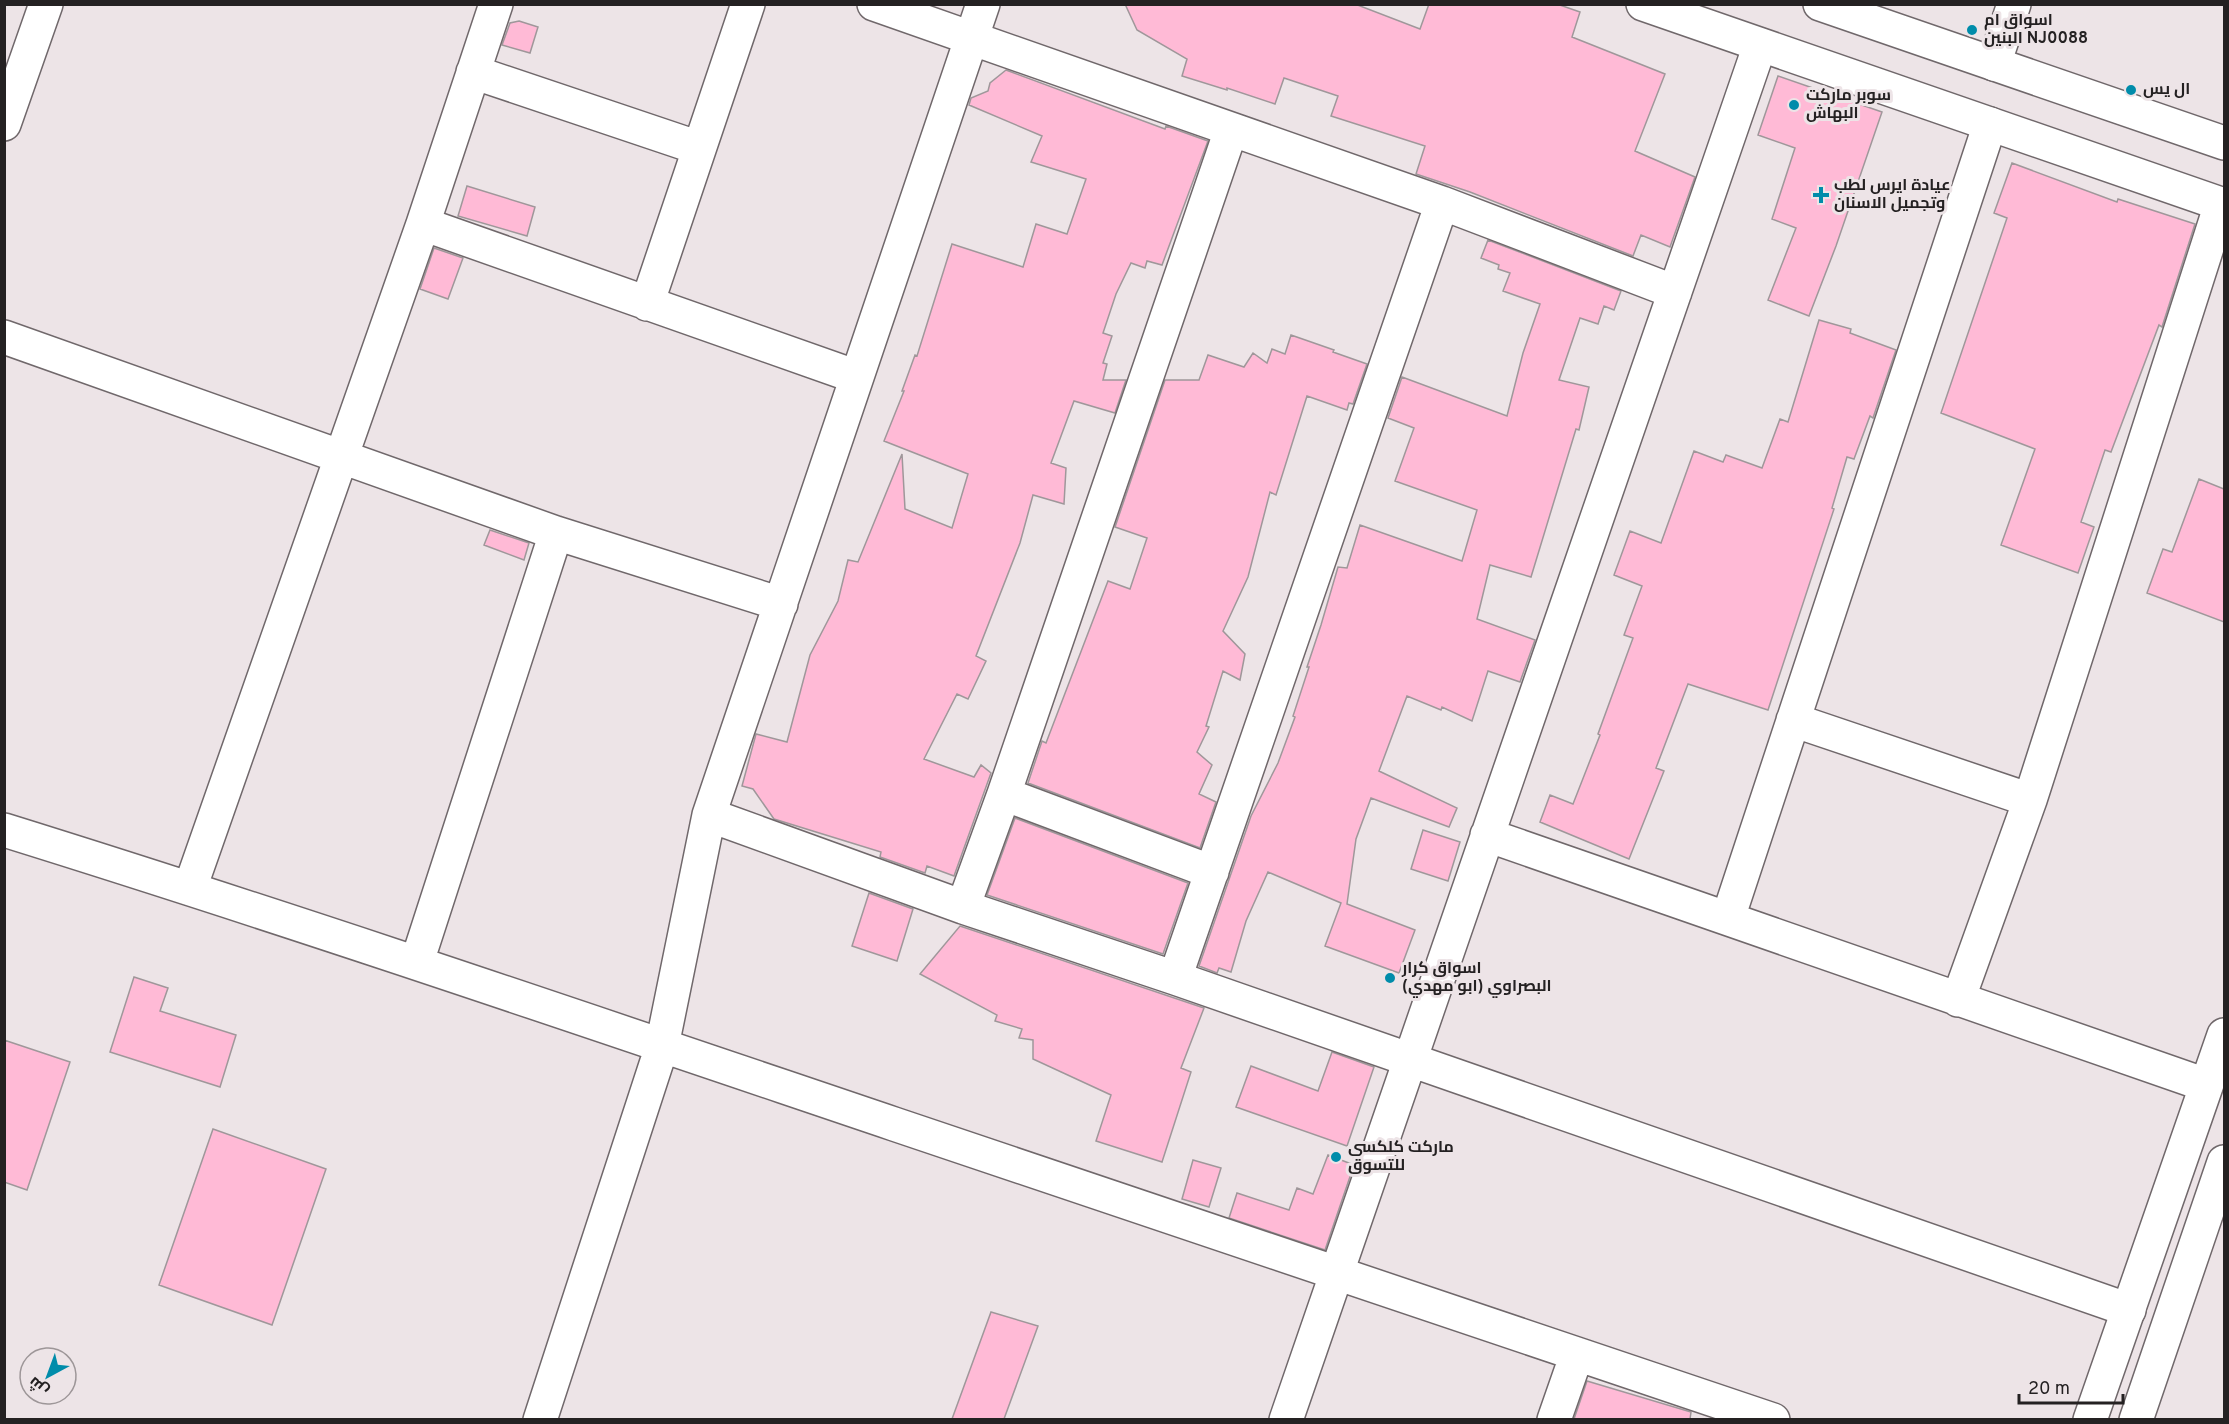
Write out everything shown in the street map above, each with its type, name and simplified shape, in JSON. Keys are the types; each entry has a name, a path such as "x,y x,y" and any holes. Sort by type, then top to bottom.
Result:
{"street":[{"path":"4,124 46,4"},
{"path":"190,888 423,224 496,4"},
{"path":"647,304 748,4"},
{"path":"874,4 1443,203 1675,292"},
{"path":"540,1419 662,1046 709,815 983,4"},
{"path":"1643,4 2223,204 2030,800 1958,1000"},
{"path":"1820,4 2224,143"},
{"path":"1994,64 2014,4"},
{"path":"1286,1419 1760,45"},
{"path":"473,72 699,148"},
{"path":"1728,918 1990,124"},
{"path":"963,907 1004,794 1231,130"},
{"path":"1175,978 1443,203"},
{"path":"423,224 857,377"},
{"path":"4,337 556,533 781,604"},
{"path":"417,962 556,533"},
{"path":"1793,720 2030,800"},
{"path":"1004,794 1212,872"},
{"path":"709,815 963,907 1175,978 2129,1310"},
{"path":"4,830 417,962 1336,1275 1773,1419"},
{"path":"1487,835 2206,1084"},
{"path":"2090,1419 2224,1035"},
{"path":"2136,1419 2224,1162"},
{"path":"1554,1419 1577,1354"}],"building":[{"path":"1125,4 1355,4 1420,29 1429,4 1557,4 1580,12 1572,37 1665,74 1635,151 1695,177 1670,247 1641,235 1633,256 1470,192 1416,174 1425,146 1331,116 1338,96 1284,78 1275,104 1182,76 1187,59 1137,30"},
{"path":"519,21 538,27 530,53 502,45 510,23"},
{"path":"1006,70 1165,129 1166,126 1208,141 1162,265 1147,261 1145,268 1131,263 1116,294 1103,333 1112,336 1103,363 1107,364 1103,380 1126,380 1115,413 1074,401 1051,463 1066,468 1064,504 1033,495 1020,543 976,656 986,661 968,699 957,694 924,759 974,777 981,765 991,773 954,876 927,866 925,873 880,857 881,852 774,819 753,789 742,786 756,734 787,742 810,655 838,601 848,560 858,562 902,454 905,509 952,528 968,474 884,441 904,391 902,391 915,355 917,356 952,244 1023,267 1036,224 1067,234 1086,179 1031,162 1042,136 969,105 971,98 988,91 990,83"},
{"path":"1778,76 1882,112 1836,246 1809,316 1768,300 1796,228 1772,219 1795,148 1758,135"},
{"path":"2012,163 2117,202 2118,199 2195,224 2162,327 2159,325 2111,452 2105,450 2081,522 2094,527 2078,573 2001,545 2035,449 1941,413 2007,218 1994,213"},
{"path":"467,186 535,207 527,236 458,216"},
{"path":"1488,240 1621,291 1614,310 1604,306 1598,324 1580,318 1559,380 1589,387 1579,430 1576,429 1531,577 1490,565 1477,619 1535,640 1520,682 1488,671 1472,721 1442,707 1441,710 1407,696 1379,771 1457,808 1449,827 1371,798 1356,839 1347,904 1415,930 1399,973 1325,946 1341,903 1268,872 1246,921 1231,972 1219,968 1217,973 1199,966 1251,816 1278,763 1295,717 1293,716 1309,667 1307,667 1338,567 1347,568 1360,525 1462,561 1477,510 1395,481 1414,428 1388,418 1402,377 1507,416 1523,353 1540,304 1503,291 1510,273 1498,269 1499,265 1481,258"},
{"path":"434,248 463,258 448,299 420,289"},
{"path":"1819,320 1851,329 1850,333 1896,350 1873,418 1870,416 1854,459 1847,457 1832,508 1834,509 1768,710 1688,684 1656,768 1664,771 1629,859 1540,822 1550,795 1573,804 1600,735 1598,734 1633,638 1624,635 1642,586 1614,575 1630,531 1661,543 1694,451 1723,462 1726,455 1762,468 1780,419 1788,422"},
{"path":"1291,335 1367,364 1353,404 1349,403 1347,410 1307,396 1276,495 1270,492 1248,577 1223,631 1245,654 1240,680 1223,671 1206,726 1209,727 1197,752 1212,765 1199,794 1216,802 1200,848 1028,783 1042,741 1046,743 1108,581 1130,589 1147,538 1115,527 1165,380 1199,380 1208,355 1244,367 1253,353 1267,363 1272,349 1285,354"},
{"path":"2199,479 2224,489 2224,622 2147,593 2163,549 2172,552"},
{"path":"490,530 529,543 524,560 484,545"},
{"path":"1015,818 1188,883 1163,954 987,895"},
{"path":"1423,830 1460,842 1448,881 1411,869"},
{"path":"869,893 913,909 897,961 852,946"},
{"path":"960,926 1204,1008 1181,1068 1191,1072 1162,1162 1096,1141 1111,1095 1033,1059 1033,1040 1019,1038 1022,1029 995,1021 997,1015 920,974"},
{"path":"134,977 168,988 160,1011 236,1035 220,1087 110,1052"},
{"path":"4,1040 70,1062 27,1190 4,1182"},
{"path":"1332,1052 1374,1067 1347,1146 1236,1107 1251,1066 1318,1091"},
{"path":"213,1129 326,1169 272,1325 159,1285"},
{"path":"1328,1155 1354,1165 1325,1250 1229,1218 1237,1193 1289,1210 1297,1188 1313,1194"},
{"path":"1193,1160 1221,1168 1209,1207 1182,1199"},
{"path":"991,1312 1038,1326 1004,1419 952,1419"},
{"path":"1587,1381 1691,1412 1690,1419 1574,1419"}],"place":[{"name":"اسواق ام البنين NJ0088","path":"1972,30"},
{"name":"ال يس","path":"2131,90"},
{"name":"سوبر ماركت البهاش","path":"1794,105"},
{"name":"عيادة ايرس لطب وتجميل الاسنان","path":"1821,195"},
{"name":"اسواق كرار البصراوي (ابو مهدي)","path":"1390,978"},
{"name":"ماركت كلكسي للتسوق","path":"1336,1157"}]}
